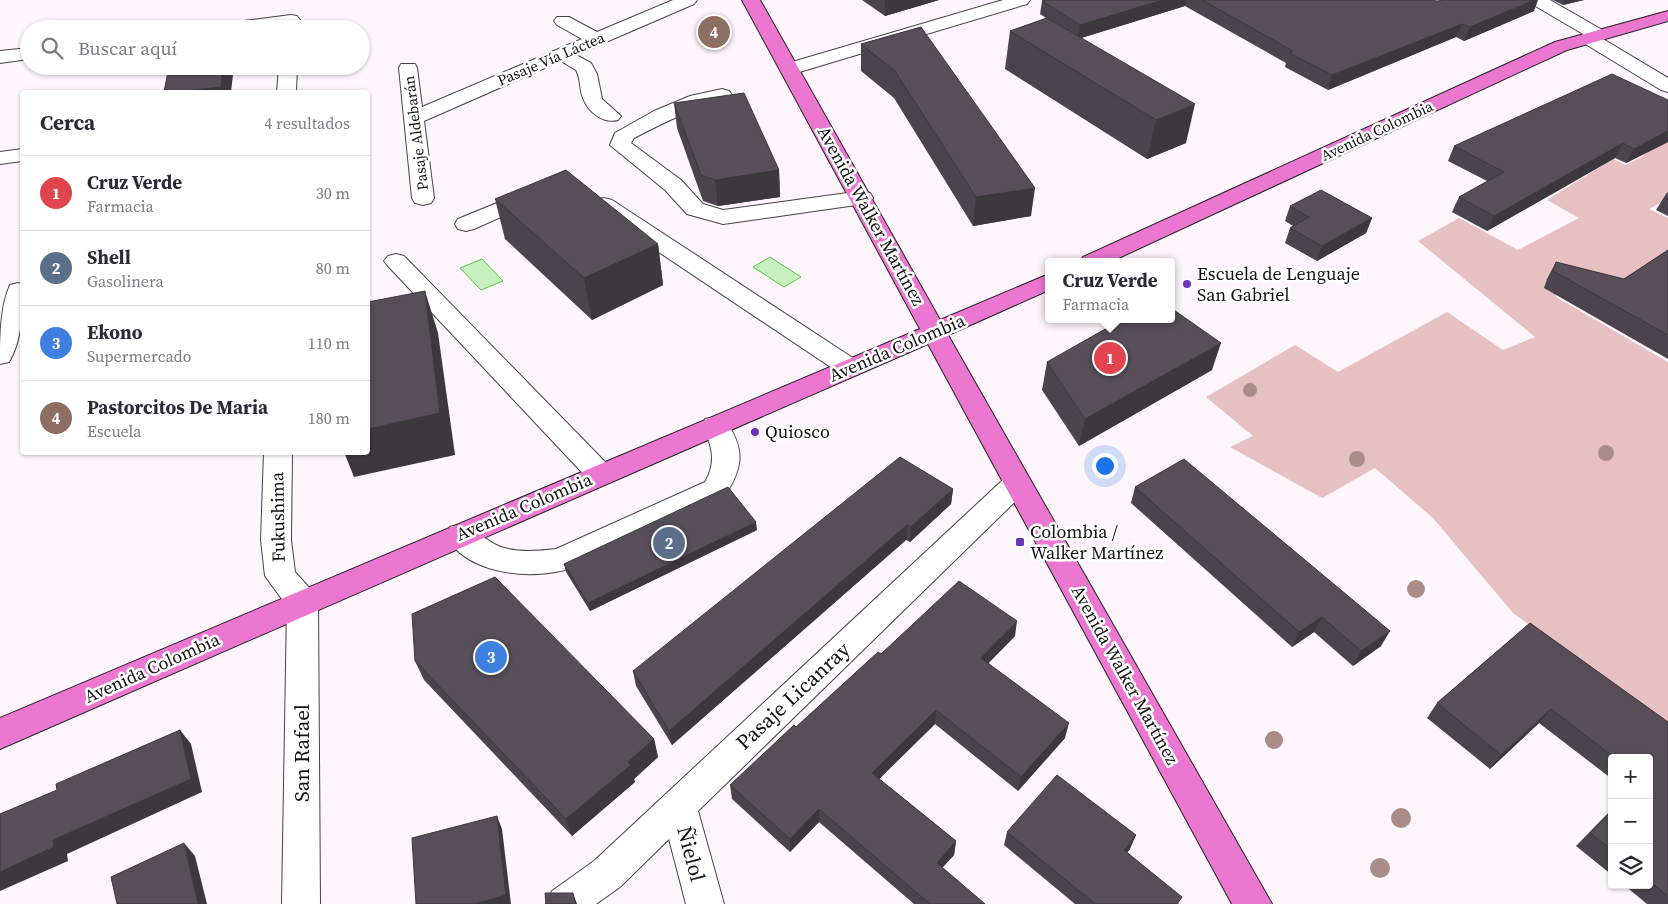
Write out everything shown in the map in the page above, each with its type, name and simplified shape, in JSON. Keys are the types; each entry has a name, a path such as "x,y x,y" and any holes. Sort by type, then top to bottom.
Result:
{"main road":[{"name":"Avenida Walker Martínez","path":"751,0 862,198 1017,483 1253,904"},
{"name":"Avenida Colombia","path":"1100,258 1561,46 1668,16"},
{"name":"Avenida Colombia","path":"0,734 303,602 935,332 1045,283"}],"street":[{"path":"291,20 292,0"},
{"name":"Pasaje Vía Láctea","path":"414,118 688,0"},
{"path":"789,69 1022,0"},
{"path":"1538,0 1668,86"},
{"path":"563,21 596,39"},
{"path":"562,54 584,67 592,99 600,110 611,116"},
{"path":"1,58 20,55"},
{"name":"Pasaje Aldebarán","path":"408,68 423,198"},
{"path":"287,90 288,75"},
{"path":"722,95 695,99 684,104 626,134 622,137 620,145 673,185 696,209 711,215 723,217 862,198"},
{"path":"0,158 20,155"},
{"path":"466,224 548,187"},
{"path":"589,191 613,213 850,368"},
{"path":"396,261 601,475"},
{"path":"0,356 14,291"},
{"path":"460,535 484,554 499,560 538,564 560,560 715,489 723,475 728,460 727,448 715,426"},
{"name":"Fukushima","path":"278,455 276,540 280,576 303,602"},
{"name":"Pasaje Licanray","path":"565,904 607,874 678,804 1017,483"},
{"name":"San Rafael","path":"301,904 303,602"},
{"name":"Ñielol","path":"678,804 704,904"}],"shaded area":[{"path":"1610,114 1668,142 1668,199 1649,209 1668,218 1668,255 1611,294 1562,281 1556,297 1668,362 1668,727 1513,613 1433,518 1375,468 1322,498 1230,447 1253,436 1206,397 1295,345 1338,372 1447,312 1503,350 1535,337 1418,241 1459,218 1518,250 1579,218 1547,200 1613,159 1626,165 1645,155 1627,146"},
{"path":"770,257 801,277 784,287 753,267"},
{"path":"482,259 503,281 481,290 460,268"}],"building":[{"path":"1163,0 1080,25 1042,1"},
{"path":"1202,0 1534,0 1470,27 1462,24 1332,75 1289,53 1293,51"},
{"path":"1047,18 1195,104 1156,120 1010,31"},
{"path":"921,27 1035,188 976,197 895,71 861,44"},
{"path":"1612,74 1668,100 1668,131 1634,149 1623,143 1494,216 1459,197 1504,172 1454,146"},
{"path":"167,75 222,75 221,87 195,90 164,90"},
{"path":"744,93 779,170 715,180 701,175 674,103"},
{"path":"566,170 658,244 584,278 495,199"},
{"path":"1321,190 1372,218 1322,246 1290,228 1309,217 1290,206"},
{"path":"1668,250 1668,335 1553,271 1556,262 1624,279"},
{"path":"425,291 440,413 370,429 370,302"},
{"path":"1175,311 1221,343 1085,419 1047,362 1116,323 1175,323"},
{"path":"900,457 953,489 911,527 907,525 669,731 633,671"},
{"path":"1184,459 1390,631 1361,651 1322,617 1299,632 1135,487"},
{"path":"728,487 756,522 588,603 564,564"},
{"path":"495,577 654,739 628,762 631,765 566,819 415,661 412,614"},
{"path":"959,581 1017,621 981,658 1069,723 1021,777 936,710 872,773 956,841 937,863 985,904 930,904 819,809 790,839 730,785 794,725 796,727 878,652 881,654"},
{"path":"1530,623 1668,722 1668,896 1653,884 1653,754 1610,754 1551,709 1501,755 1437,703"},
{"path":"180,730 191,779 53,840 54,847 0,872 0,814 57,790 56,784"},
{"path":"1057,775 1136,835 1124,850 1182,897 1177,904 1094,904 1007,832"},
{"path":"1608,814 1608,847 1590,833"},
{"path":"497,816 506,895 475,904 416,904 412,838"},
{"path":"184,843 198,904 117,904 111,877"},
{"path":"545,893 573,893 575,904 546,904"}],"place":[{"name":"Pastorcitos De Maria","path":"714,32"},
{"name":"Escuela de Lenguaje San Gabriel","path":"1187,284"},
{"name":"Cruz Verde","path":"1110,358"},
{"name":"Quiosco","path":"755,432"},
{"name":"Colombia / Walker Martínez","path":"1020,542"},
{"name":"Shell","path":"669,543"},
{"name":"Ekono","path":"491,657"}]}
